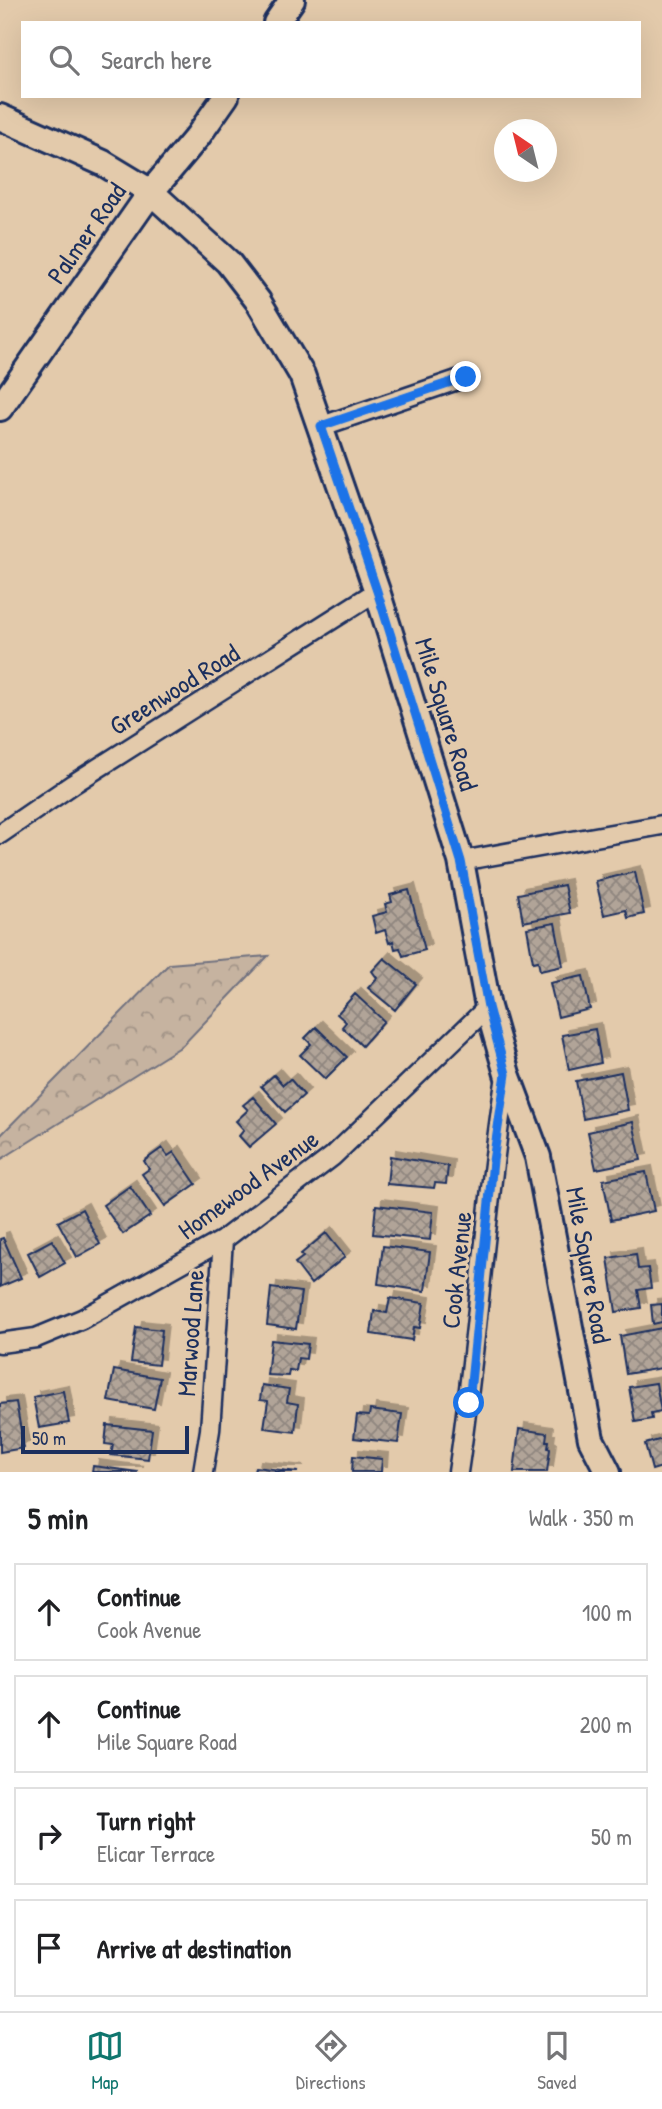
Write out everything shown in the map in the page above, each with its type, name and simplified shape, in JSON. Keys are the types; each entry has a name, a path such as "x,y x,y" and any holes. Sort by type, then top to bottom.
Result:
{"street":[{"path":"277,21 292,0"},
{"name":"Palmer Road","path":"0,408 151,192 198,136 225,98"},
{"name":"Mile Square Road","path":"0,117 103,163 151,192 228,262 258,301 302,375 377,591 461,861 488,1007 506,1074 538,1157 590,1439 608,1472"},
{"path":"321,426 466,377"},
{"name":"Greenwood Road","path":"0,834 73,784 377,591"},
{"path":"461,861 662,825"},
{"name":"Homewood Avenue","path":"0,1343 36,1339 82,1319 223,1240 333,1156 488,1007"},
{"name":"Cook Avenue","path":"458,1472 469,1403 493,1161 506,1074"},
{"name":"Marwood Lane","path":"203,1472 210,1430 223,1240"}],"green space":[{"path":"268,956 182,1046 0,1160 0,1136 169,964"}],"building":[{"path":"635,872 644,914 628,918 626,910 604,915 596,881"},
{"path":"564,885 570,913 523,922 518,894"},
{"path":"409,890 425,950 403,956 400,948 395,949 393,941 389,943 385,930 376,933 372,916 387,912 385,904 392,902 390,895"},
{"path":"555,923 563,966 540,971 538,961 533,962 527,928"},
{"path":"384,958 416,984 395,1010 368,988 377,978 372,971"},
{"path":"583,976 590,1009 558,1017 550,983"},
{"path":"355,994 384,1021 362,1046 342,1027 346,1022 337,1014"},
{"path":"316,1027 347,1057 325,1079 300,1055 311,1044 305,1038"},
{"path":"595,1029 601,1063 569,1070 562,1035"},
{"path":"621,1072 628,1110 583,1119 576,1081"},
{"path":"274,1075 283,1085 290,1079 304,1095 285,1112 261,1086"},
{"path":"253,1097 276,1124 249,1147 239,1136 244,1130 236,1121 248,1110 243,1105"},
{"path":"633,1122 641,1160 596,1169 588,1132"},
{"path":"162,1148 168,1156 174,1152 196,1184 165,1206 142,1174 149,1169 144,1161"},
{"path":"390,1156 448,1166 446,1184 435,1183 434,1188 387,1184"},
{"path":"646,1172 654,1211 611,1220 603,1180"},
{"path":"130,1186 150,1216 123,1234 103,1205"},
{"path":"376,1205 433,1212 430,1240 373,1234"},
{"path":"82,1209 100,1244 77,1257 58,1222"},
{"path":"326,1233 345,1257 311,1284 295,1263 303,1257 301,1254"},
{"path":"3,1238 21,1278 0,1287 0,1239"},
{"path":"52,1240 65,1263 40,1277 28,1253"},
{"path":"383,1246 430,1252 425,1291 378,1284"},
{"path":"636,1254 638,1269 648,1268 651,1288 638,1290 641,1308 616,1312 608,1258"},
{"path":"271,1288 301,1292 296,1329 267,1325"},
{"path":"390,1298 424,1303 420,1328 414,1327 412,1340 371,1334 374,1311 387,1313"},
{"path":"662,1304 662,1322 653,1324 651,1305"},
{"path":"136,1327 162,1330 158,1365 131,1362"},
{"path":"662,1328 662,1368 626,1374 620,1336"},
{"path":"271,1340 308,1344 306,1359 298,1358 296,1371 289,1370 288,1376 267,1375"},
{"path":"114,1370 160,1378 154,1409 108,1401"},
{"path":"656,1383 661,1411 651,1413 652,1419 635,1422 629,1387"},
{"path":"262,1385 289,1389 287,1402 298,1404 295,1432 264,1428 268,1401 260,1400"},
{"path":"63,1391 69,1423 39,1428 33,1397"},
{"path":"16,1402 24,1448 0,1452 0,1404"},
{"path":"370,1410 402,1414 398,1443 354,1438 357,1415 369,1416"},
{"path":"107,1425 152,1430 148,1459 111,1455 113,1445 105,1444"},
{"path":"519,1429 547,1433 546,1441 549,1441 550,1449 547,1472 514,1472"},
{"path":"662,1439 662,1467 652,1470 645,1444"},
{"path":"353,1456 382,1459 381,1472 352,1472"},
{"path":"93,1466 138,1472 92,1472"},
{"path":"255,1467 298,1472 254,1472"}],"route":[{"path":"466,377 321,426 377,591 461,861 488,1007 506,1074 493,1161 469,1403"}]}
